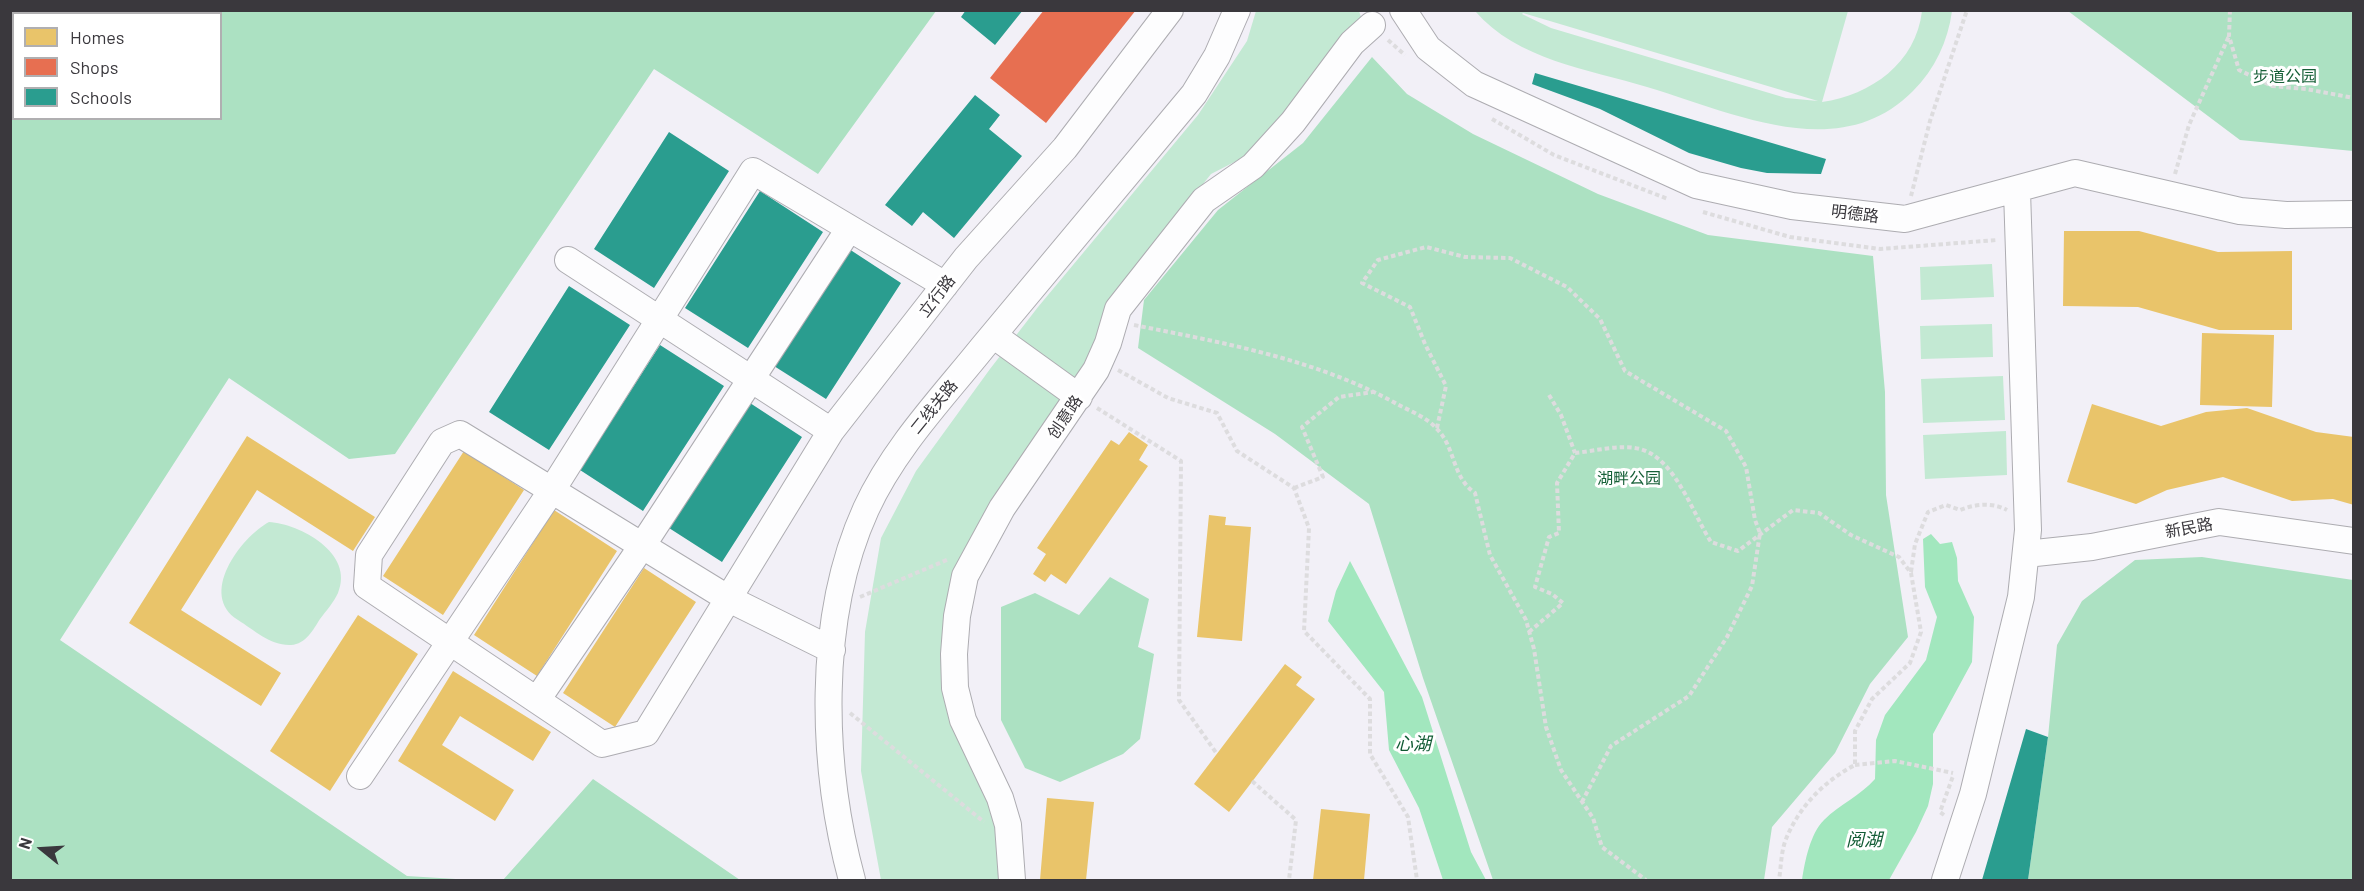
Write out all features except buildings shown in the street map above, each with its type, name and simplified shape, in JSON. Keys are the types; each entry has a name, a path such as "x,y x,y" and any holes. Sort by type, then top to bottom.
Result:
{"street":[{"name":"立行路","path":"552,490 460,434 442,442 369,555 367,586 602,744 646,733 831,430 945,285 1065,148 1170,10"},
{"name":"二线关路","path":"852,880 842,843 833,784 830,697 832,650 837,607 852,544 874,491 909,438 1194,94 1217,56 1237,10"},
{"name":"明德路","path":"1403,10 1428,48 1474,84 1696,185 1792,206 1905,219 2017,191 2075,173 2240,211 2286,215 2354,214"},
{"name":"创意路","path":"1012,880 1010,843 1000,798 973,746 955,688 954,654 957,616 965,576 1002,508 1096,370 1118,309 1204,200 1253,166 1293,122 1352,43 1371,25"},
{"path":"360,776 552,490 753,171 945,285"},
{"path":"1945,880 1962,832 2004,678 2021,597 2027,542 2017,191"},
{"path":"537,700 642,546 849,228"},
{"path":"568,260 831,430"},
{"path":"993,335 1079,397"},
{"path":"552,490 729,599 832,650"},
{"name":"新民路","path":"2027,542 2092,547 2219,522 2354,541"}],"path":[{"path":"1905,219 1930,120 1967,10"},
{"path":"2230,10 2229,36 2239,70 2272,86 2306,89 2354,98"},
{"path":"2169,194 2189,125 2229,36"},
{"path":"1437,428 1446,386 1410,307 1362,283 1378,260 1426,247 1465,256 1510,258 1567,287 1600,319 1626,371 1726,431 1746,467 1755,520 1760,533 1752,586 1727,637 1689,696 1611,746 1582,802"},
{"path":"1113,326 1128,324 1243,346 1333,375 1376,392 1437,428 1449,448 1463,485 1475,493 1490,555 1512,593 1529,632 1551,748 1561,770 1593,818 1602,847 1646,880"},
{"path":"1096,370 1121,370 1168,398 1217,413 1237,451 1294,488 1309,528 1304,631 1370,699 1370,754 1408,817 1417,880"},
{"path":"1294,488 1323,477 1302,427 1339,397 1376,392"},
{"path":"1549,395 1561,415 1575,453"},
{"path":"1079,397 1181,461 1179,700 1217,754"},
{"path":"1575,453 1641,449 1668,468 1679,482 1711,543 1738,551 1793,510 1819,513 1851,535 1899,557 1911,573"},
{"path":"1529,632 1563,603 1552,594 1534,587 1549,537 1559,533 1557,483 1575,453"},
{"path":"1855,765 1855,731 1872,699 1910,663 1921,632 1911,573 1915,544 1928,512 1946,505 1960,510 1973,505 1994,505 2005,508 2012,515 2016,530 2027,542"},
{"path":"837,607 979,547"},
{"path":"830,697 1010,843"},
{"path":"1779,880 1785,840 1805,805 1835,775 1855,765 1895,760 1953,773"},
{"path":"1252,781 1296,820 1289,880"}],"shaded area":[{"path":"1256,11 1359,11 1361,17 1295,104 1250,154 1211,174 1116,294 1102,340 948,612 993,798 1004,880 881,880 861,771 865,632 881,538 916,471 990,369 1038,307 1198,115 1247,41"},
{"path":"1475,11 1848,11 1822,102 1857,92 1874,84 1888,73 1901,61 1911,46 1918,30 1922,11 1952,11 1944,44 1934,64 1913,91 1884,113 1852,126 1819,129 1784,127 1749,119 1555,61 1511,41 1492,28","holes":["1523,13 1818,101 1786,98 1551,28"]},
{"path":"1992,264 1994,297 1921,300 1920,267"},
{"path":"1992,324 1993,357 1921,359 1920,326"},
{"path":"2003,376 2005,420 1923,423 1921,379"},
{"path":"2006,431 2007,475 1925,479 1923,435"},
{"path":"269,522 295,528 309,535 332,553 339,565 341,579 338,593 308,636 301,642 291,645 270,640 238,620 227,609 222,596 223,582 236,553 246,541"}],"green space":[{"path":"10,11 936,11 818,174 654,69 395,454 349,459 229,378 60,640 407,876 472,880 11,880"},
{"name":"步道公园","path":"2068,11 2353,11 2353,151 2240,140"},
{"name":"湖畔公园","path":"1372,57 1407,94 1473,134 1598,194 1708,235 1873,256 1885,392 1886,495 1908,637 1870,684 1835,753 1772,827 1764,880 1493,880 1423,678 1369,504 1275,434 1138,348 1144,300 1218,210 1303,143"},
{"path":"2202,557 2353,580 2353,880 2028,880 2048,737 2057,645 2082,601 2135,560"},
{"path":"1110,577 1149,599 1138,647 1154,654 1140,739 1123,754 1060,782 1025,768 1001,720 1001,607 1035,593 1079,615"},
{"path":"593,779 740,880 503,880"}],"water":[{"name":"阅湖","path":"1931,534 1940,544 1952,542 1957,558 1958,581 1974,617 1972,662 1933,734 1933,784 1928,806 1889,880 1802,880 1809,848 1819,826 1830,814 1875,779 1876,740 1885,715 1926,660 1937,617 1925,587 1923,539"},
{"name":"心湖","path":"1350,561 1422,697 1471,852 1486,880 1443,880 1419,808 1389,750 1384,692 1328,621 1336,591"}]}
